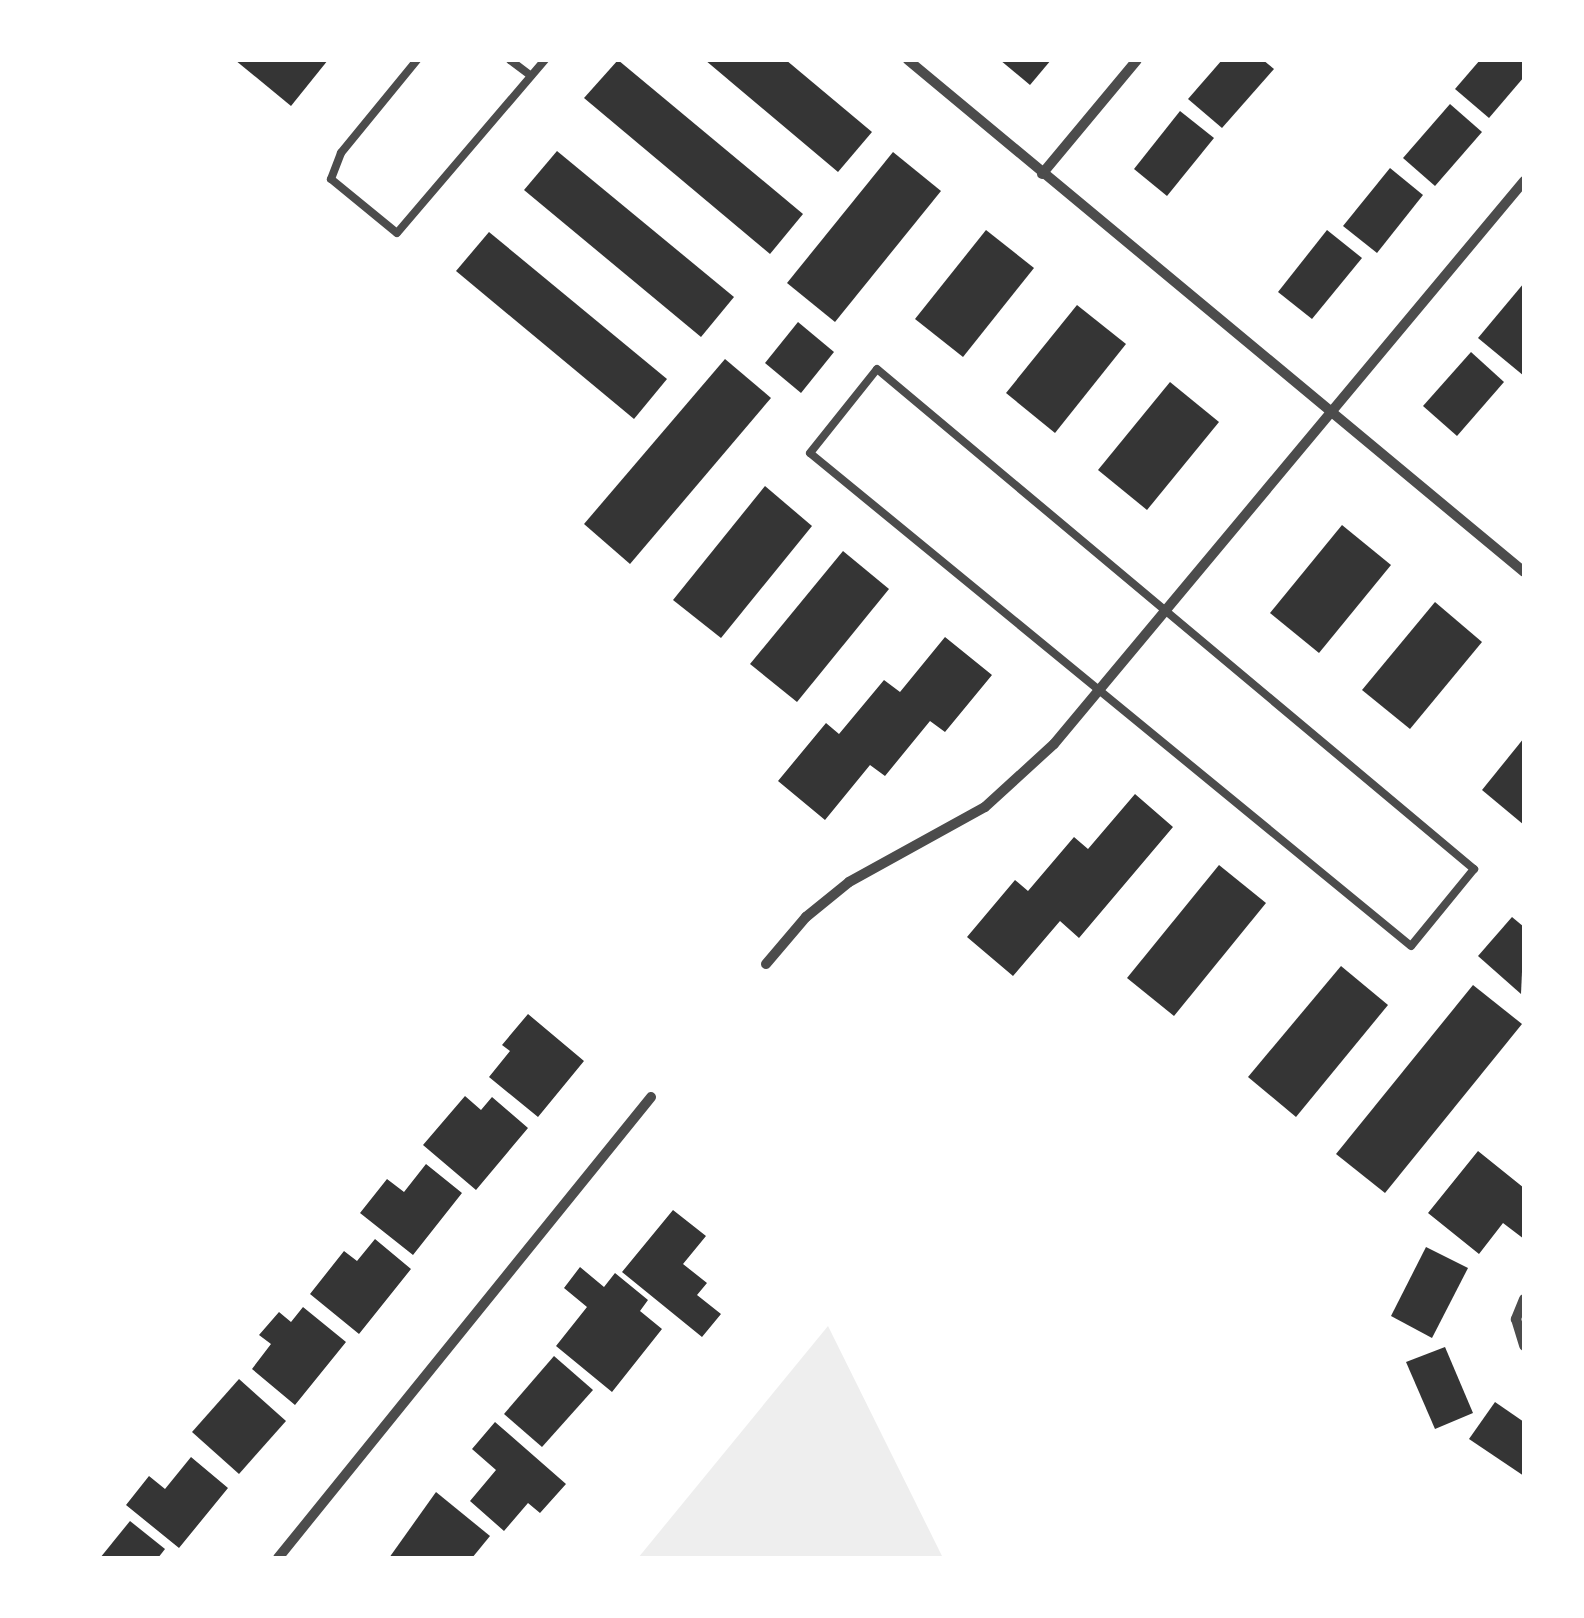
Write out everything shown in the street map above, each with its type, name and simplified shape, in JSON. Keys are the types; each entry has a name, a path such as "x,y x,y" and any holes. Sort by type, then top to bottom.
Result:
{"street":[{"path":"908,60 1329,414 1524,572"},
{"path":"1042,174 1136,60"},
{"path":"766,964 806,917 849,882 986,807 1100,691 1524,181"},
{"path":"278,1558 651,1097"},
{"path":"1524,1299 1516,1319 1524,1346"}],"lane":[{"path":"417,60 340,153 332,180 397,233 545,60"},
{"path":"510,60 531,76"},
{"path":"878,368 1168,609 1474,869 1412,946 810,453 878,368"}],"shaded area":[{"path":"828,1326 943,1558 638,1558"}],"building":[{"path":"235,60 328,60 291,106"},
{"path":"618,60 803,214 770,254 584,98"},
{"path":"705,60 786,60 872,132 838,172"},
{"path":"1000,60 1051,60 1030,85"},
{"path":"1222,60 1263,60 1274,69 1222,128 1188,99"},
{"path":"1480,60 1524,60 1524,77 1489,118 1455,89"},
{"path":"1450,104 1482,132 1435,186 1403,158"},
{"path":"1180,111 1214,138 1167,196 1134,169"},
{"path":"557,151 734,297 701,337 524,190"},
{"path":"893,152 941,191 835,322 787,283"},
{"path":"1390,168 1423,195 1377,253 1343,226"},
{"path":"986,230 1034,268 963,357 915,319"},
{"path":"1327,230 1362,258 1312,319 1278,292"},
{"path":"489,232 667,379 634,419 456,271"},
{"path":"1524,283 1524,376 1478,338"},
{"path":"1077,305 1126,344 1055,433 1006,393"},
{"path":"798,322 834,352 801,393 765,363"},
{"path":"1471,352 1504,382 1457,436 1423,406"},
{"path":"725,359 771,398 630,564 584,524"},
{"path":"1170,382 1219,422 1147,510 1098,470"},
{"path":"765,486 812,526 721,638 673,600"},
{"path":"1342,525 1391,565 1319,653 1270,613"},
{"path":"843,551 889,589 797,702 750,664"},
{"path":"1435,602 1482,642 1410,729 1362,690"},
{"path":"945,637 992,675 945,732 930,721 885,776 870,765 825,820 778,781 826,723 839,734 884,680 900,692"},
{"path":"1524,738 1524,825 1482,790"},
{"path":"1135,794 1173,827 1079,938 1060,921 1013,976 967,937 1015,880 1028,891 1074,837 1088,849"},
{"path":"1219,865 1266,903 1174,1016 1127,978"},
{"path":"1512,917 1524,927 1521,994 1478,956"},
{"path":"1341,966 1388,1005 1296,1117 1248,1077"},
{"path":"1473,985 1522,1024 1385,1193 1336,1154"},
{"path":"528,1014 584,1061 538,1117 489,1077 510,1051 502,1045"},
{"path":"465,1096 481,1110 492,1097 528,1128 476,1190 423,1145"},
{"path":"1478,1151 1524,1188 1524,1239 1503,1223 1479,1254 1428,1213"},
{"path":"426,1164 462,1193 413,1255 360,1213 387,1179 404,1192"},
{"path":"673,1210 706,1236 683,1264 707,1283 697,1295 721,1314 702,1337 622,1272"},
{"path":"375,1239 411,1269 359,1334 310,1294 344,1251 357,1261"},
{"path":"1426,1247 1468,1268 1432,1338 1391,1316"},
{"path":"580,1267 604,1287 615,1273 648,1300 640,1311 662,1329 612,1392 556,1346 587,1307 564,1288"},
{"path":"303,1307 346,1342 295,1405 252,1369 271,1344 259,1335 279,1312 291,1322"},
{"path":"1445,1347 1473,1413 1435,1429 1406,1362"},
{"path":"554,1356 593,1390 542,1447 504,1414"},
{"path":"239,1379 286,1421 239,1474 192,1432"},
{"path":"1495,1402 1524,1422 1524,1476 1469,1439"},
{"path":"495,1422 566,1484 540,1513 528,1503 504,1531 470,1501 496,1470 472,1449"},
{"path":"191,1457 228,1488 179,1548 126,1505 149,1476 165,1489"},
{"path":"436,1492 490,1536 472,1558 389,1558"},
{"path":"130,1521 165,1549 158,1558 100,1558"}]}
